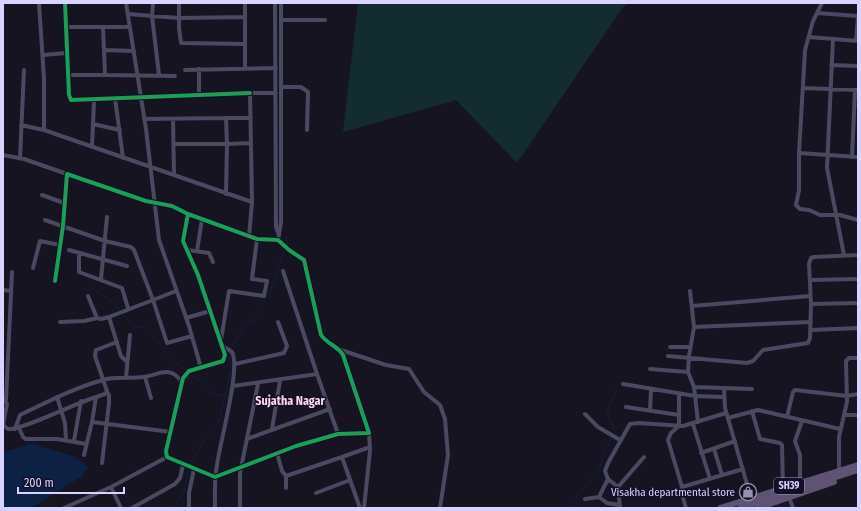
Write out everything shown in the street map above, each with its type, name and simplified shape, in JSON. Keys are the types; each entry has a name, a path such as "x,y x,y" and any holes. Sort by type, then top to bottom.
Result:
{"main road":[{"name":"SH39","path":"758,508 783,488 858,465"},
{"path":"740,508 766,502 858,470"},
{"name":"SH39","path":"720,508 751,498 766,502 789,497 858,474"}],"street":[{"path":"39,3 43,55 44,130"},
{"path":"65,3 69,95 72,100 199,94 281,93"},
{"path":"126,3 151,167 161,246 192,336 201,368"},
{"path":"153,3 152,16 159,75"},
{"path":"180,3 179,18 182,43 245,44"},
{"path":"245,3 245,68"},
{"path":"275,3 276,227 278,238 285,247 302,257 305,261 311,285 313,304 323,338 340,350 386,365 409,369 424,392 440,405 445,419 448,455 440,508"},
{"path":"278,238 281,222 281,3"},
{"path":"822,3 817,13 805,50 796,205 800,209 809,210 820,215 836,215 858,220"},
{"path":"809,37 857,41 858,16 817,13"},
{"path":"128,14 179,18 244,17"},
{"path":"281,20 326,20"},
{"path":"65,27 130,27"},
{"path":"103,27 105,75"},
{"path":"833,39 827,175 844,255"},
{"path":"104,50 134,52"},
{"path":"43,55 67,53"},
{"path":"831,65 858,66"},
{"path":"185,70 280,68"},
{"path":"20,158 24,70"},
{"path":"199,70 199,94"},
{"path":"68,75 175,76"},
{"path":"281,87 301,87 308,92 307,130"},
{"path":"803,88 856,90 856,132 852,157"},
{"path":"249,236 252,202 250,93"},
{"path":"115,98 123,158"},
{"path":"92,146 94,100"},
{"path":"226,118 226,194"},
{"path":"144,119 251,118"},
{"path":"173,119 174,175"},
{"path":"93,124 120,130"},
{"path":"21,125 44,130 252,202"},
{"path":"174,144 251,143"},
{"path":"799,153 858,157"},
{"path":"3,155 20,158 146,201 172,206 188,214 257,239 278,238"},
{"path":"55,281 63,226 67,174"},
{"path":"42,195 64,203"},
{"path":"166,457 181,381 187,373 222,361 225,355 183,238 188,214"},
{"path":"101,279 107,217"},
{"path":"198,251 202,219"},
{"path":"45,220 134,250 167,343 192,336"},
{"path":"221,341 229,291 264,296 267,282 252,279 257,239"},
{"path":"33,268 40,241 60,244"},
{"path":"70,250 79,254 127,266"},
{"path":"187,250 210,254 212,262"},
{"path":"79,254 79,272 122,288 128,308"},
{"path":"668,356 689,356 751,362 763,350 808,343 811,330 809,264 811,258 858,255"},
{"path":"283,271 338,434"},
{"path":"12,272 3,426 8,429 17,429 81,401 107,392"},
{"path":"810,280 858,279"},
{"path":"3,290 11,291"},
{"path":"60,322 84,321 109,317 128,308 176,291"},
{"path":"690,291 694,327 688,372 694,387 698,422"},
{"path":"88,296 97,318"},
{"path":"692,306 810,296"},
{"path":"811,304 858,303"},
{"path":"186,318 210,310"},
{"path":"109,317 122,358 127,362"},
{"path":"235,364 284,353 287,346 278,322"},
{"path":"694,327 811,322"},
{"path":"811,330 858,328"},
{"path":"126,378 130,336"},
{"path":"102,463 109,397 104,379 96,361 96,350 117,342"},
{"path":"215,508 215,478 221,438 233,386 235,364 230,350 223,346"},
{"path":"670,347 690,348"},
{"path":"340,350 368,433 370,447 364,508"},
{"path":"840,471 838,437 845,415 847,396 846,361 849,358 858,358"},
{"path":"650,369 688,372"},
{"path":"86,444 66,440 26,439 17,429 20,415 57,397 104,379 145,377 172,372 181,381"},
{"path":"233,386 280,381 317,374"},
{"path":"145,377 151,398"},
{"path":"272,429 280,381"},
{"path":"240,508 242,466 258,384"},
{"path":"623,384 679,394 724,398"},
{"path":"694,387 752,389"},
{"path":"724,388 727,416 744,468 751,498"},
{"path":"650,410 651,390"},
{"path":"787,417 793,392 795,390 847,396 858,394"},
{"path":"679,394 679,426 671,433 668,440 682,487 681,491 686,508"},
{"path":"57,397 62,409 66,440"},
{"path":"84,455 96,397"},
{"path":"74,441 81,401"},
{"path":"626,407 679,415"},
{"path":"247,439 330,409"},
{"path":"599,497 608,479 606,468 628,426 632,423 679,426 752,411 766,411 802,421 840,429"},
{"path":"752,411 760,439 782,444 783,488"},
{"path":"585,414 598,427 620,440"},
{"path":"845,415 858,415"},
{"path":"800,483 800,455 795,441 802,421"},
{"path":"92,422 171,432"},
{"path":"693,424 710,479"},
{"path":"166,457 215,478 278,453 338,434 368,433"},
{"path":"701,453 735,441"},
{"path":"286,476 370,447"},
{"path":"714,449 722,475"},
{"path":"278,453 282,471 286,476 286,488"},
{"path":"64,508 111,487 166,457"},
{"path":"342,457 360,508"},
{"path":"618,487 644,457"},
{"path":"132,508 175,484 180,478 184,466"},
{"path":"682,487 744,468"},
{"path":"189,508 189,493 193,469"},
{"path":"585,499 599,497 606,503 620,507 618,487 608,479"},
{"path":"316,492 350,480"},
{"path":"111,487 120,508"},
{"path":"789,497 793,508"}],"green space":[{"path":"358,3 630,3 623,7 517,163 456,100 343,132"}],"water":[{"path":"32,444 73,456 88,467 82,476 36,505 29,508 3,508 3,452"}],"waterway":[{"path":"286,246 287,235"},
{"path":"230,349 246,324 253,321 270,292 285,248"},
{"path":"96,291 110,300 120,310"},
{"path":"122,313 133,326 147,328 174,361 187,371"},
{"path":"190,464 205,439 219,421 231,371 229,352"},
{"path":"189,374 204,383 212,393 224,396"},
{"path":"613,435 615,431 608,416 608,409 617,389"},
{"path":"567,508 599,470 606,449 612,438"},
{"path":"174,508 184,491 189,467"}],"cycle path":[{"path":"65,3 69,95 71,100 250,93"},
{"path":"55,281 63,226 67,174 146,201 172,206 188,214 257,239 278,240 289,250 304,260 321,335 343,355 369,433 338,434 296,446 215,477 167,457 166,451 183,378 189,371 223,361 225,355 198,275 183,241 188,214"}],"place":[{"name":"Visakha departmental store","path":"748,492"}],"district":[{"name":"Sujatha Nagar","path":"290,401"}]}
